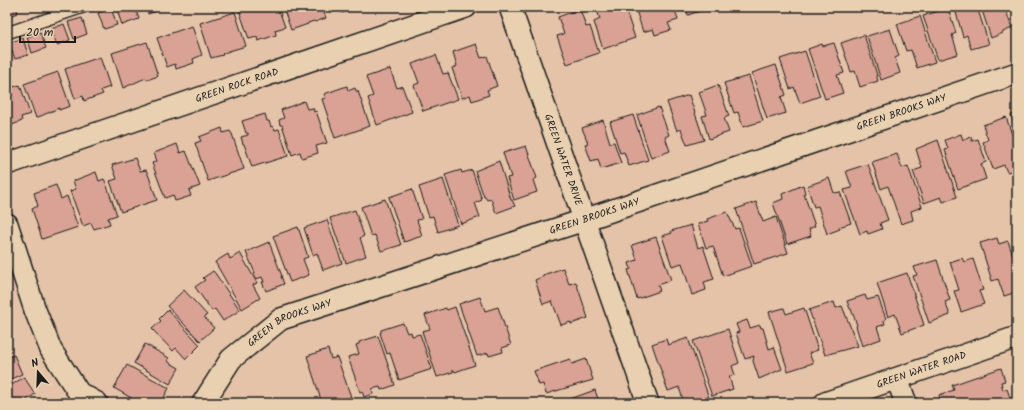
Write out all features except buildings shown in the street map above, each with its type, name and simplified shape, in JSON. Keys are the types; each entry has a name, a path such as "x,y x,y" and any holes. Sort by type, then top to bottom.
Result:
{"street":[{"name":"GREEN ROCK ROAD","path":"7,164 466,7"},
{"name":"GREEN WATER DRIVE","path":"510,7 648,403"},
{"name":"GREEN BROOKS WAY","path":"203,403 231,359 281,319 584,220 1017,72"},
{"path":"7,224 35,310 51,350 79,392 97,403"},
{"name":"GREEN WATER ROAD","path":"825,403 1017,337"},
{"path":"897,379 906,403"}],"lane":[{"path":"7,34 83,7"}]}
